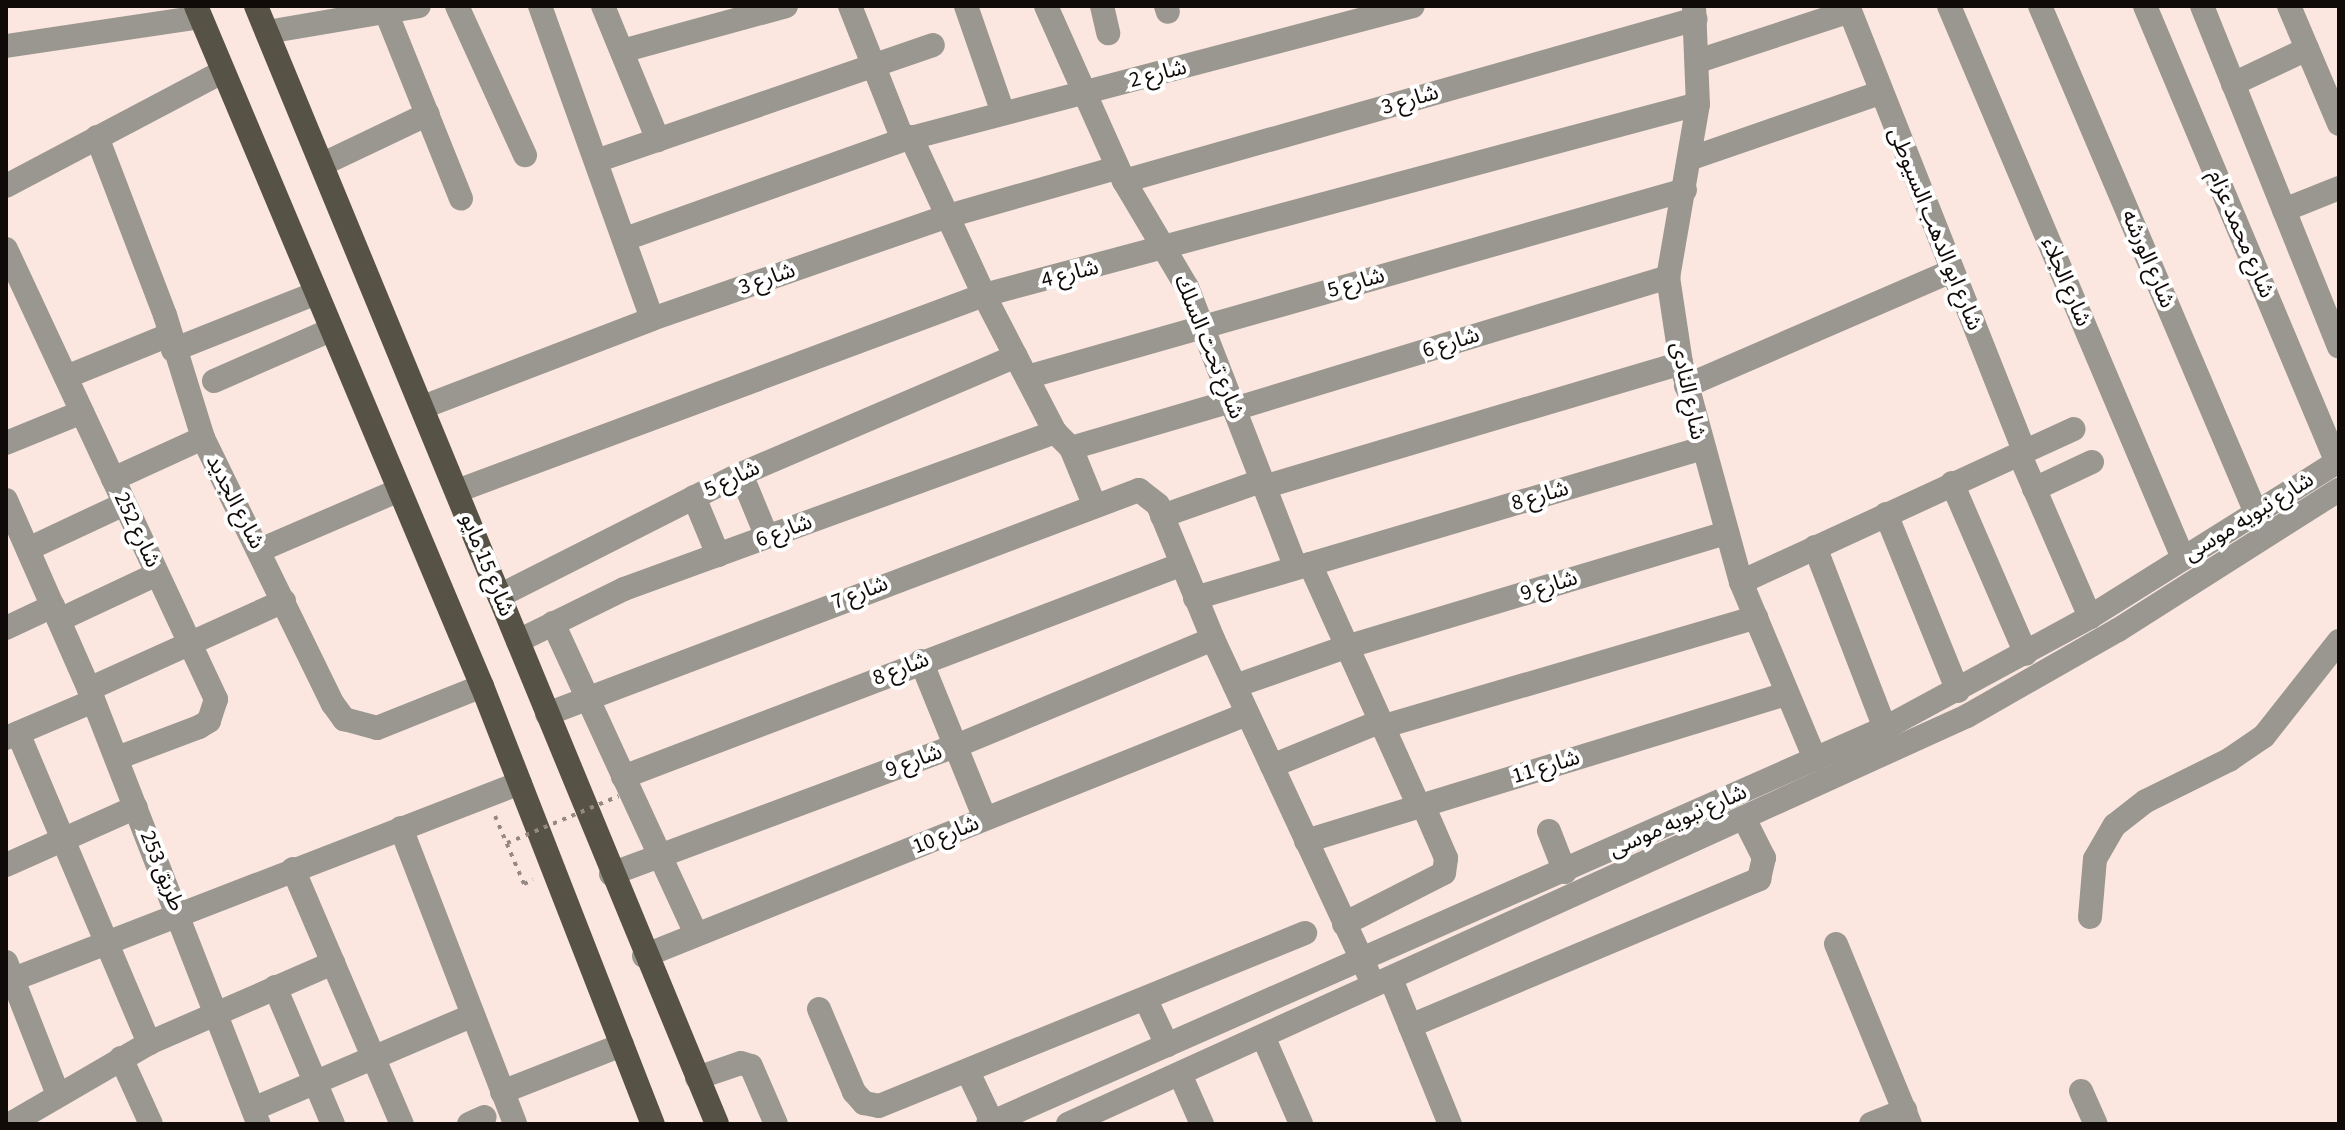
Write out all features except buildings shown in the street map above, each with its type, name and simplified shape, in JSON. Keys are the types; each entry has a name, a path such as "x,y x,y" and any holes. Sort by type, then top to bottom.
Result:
{"main road":[{"name":"شارع 15 مايو","path":"256,6 423,407 644,956 717,1124"},
{"path":"198,11 482,686 653,1124"}],"street":[{"path":"267,32 417,6"},
{"path":"457,6 525,155"},
{"path":"540,6 599,160 652,319"},
{"path":"603,6 658,140"},
{"path":"622,51 786,6"},
{"path":"850,6 907,138 948,216 984,295 1094,504"},
{"path":"966,6 1003,113"},
{"name":"شارع تحت السلك","path":"1046,6 1120,174 1187,287 1262,484 1346,647 1380,725 1446,858 1444,873 1344,924"},
{"path":"1102,6 1108,33"},
{"name":"شارع 2","path":"625,239 907,138 1413,6"},
{"name":"شارع الجلاء","path":"1949,6 2183,558"},
{"name":"شارع الورشه","path":"2040,6 2256,513"},
{"name":"شارع محمد عزام","path":"2145,6 2338,462"},
{"path":"2202,6 2339,347"},
{"path":"2289,6 2339,124"},
{"path":"1698,61 1849,8"},
{"name":"شارع ابو الدهب السيوطى","path":"1849,8 2034,489 2090,617"},
{"path":"6,46 198,11"},
{"path":"386,12 461,199"},
{"name":"شارع النادى","path":"1695,12 1698,104 1668,277 1683,374 1700,449 1741,582 1815,759"},
{"name":"شارع 3","path":"423,407 652,319 948,216 1120,174 1695,12"},
{"path":"599,160 933,45"},
{"path":"2233,84 2307,49"},
{"path":"6,186 222,72"},
{"path":"1689,159 1880,93"},
{"name":"شارع 4","path":"457,491 984,295 1163,250 1698,104"},
{"path":"323,164 428,114"},
{"name":"شارع الجديد","path":"97,137 203,438 333,704 344,719 359,727 377,728 482,686"},
{"path":"2284,210 2339,188"},
{"name":"شارع 5","path":"499,596 741,474 1021,367 1204,327 1685,190"},
{"name":"شارع 252","path":"6,249 216,699 209,721 117,758"},
{"path":"1450,1124 1410,1026 1382,983 1362,960 1344,924 1213,639 1162,516 1262,484 1683,374 1952,271"},
{"name":"شارع 6","path":"518,641 553,623 718,555 1063,440 1233,405 1668,277"},
{"path":"66,377 316,293"},
{"path":"214,381 331,330"},
{"path":"6,443 82,412"},
{"path":"1741,582 2073,429"},
{"path":"113,479 203,438"},
{"name":"شارع 8","path":"1195,598 1700,449"},
{"path":"2034,489 2092,462"},
{"name":"شارع نبويه موسى","path":"990,1123 1565,872 1885,728 2090,617 2338,462"},
{"path":"741,474 767,537"},
{"path":"1952,483 2026,654"},
{"path":"260,550 399,490"},
{"name":"شارع 7","path":"547,714 1094,504 1139,490 1150,493 1162,516"},
{"name":"شارع نبويه موسى","path":"1084,1121 1180,1074 1929,734 2050,671 2339,490"},
{"path":"694,497 718,555"},
{"name":"طريق 253","path":"6,500 117,758 256,1117"},
{"path":"28,549 124,504"},
{"path":"1886,514 1958,691"},
{"name":"شارع 9","path":"1235,686 1346,647 1727,533"},
{"path":"1815,547 1885,728"},
{"name":"شارع 8","path":"621,786 921,661 1180,565"},
{"path":"6,628 56,613 157,574"},
{"path":"149,1043 63,840 12,735 189,644 284,601"},
{"path":"1272,766 1380,725 1756,617"},
{"path":"553,623 587,697 621,786 696,934"},
{"name":"شارع 9","path":"611,874 956,746 1213,639"},
{"path":"2090,917 2095,859 2115,825 2146,801 2229,760 2264,736 2339,641"},
{"path":"921,661 985,819"},
{"name":"شارع 11","path":"1306,841 1786,694"},
{"name":"شارع 10","path":"644,956 1247,714"},
{"path":"58,1095 8,975 106,943 520,783"},
{"path":"6,865 136,807"},
{"path":"1410,1026 1759,879 1764,858 1744,818"},
{"path":"401,828 515,1124"},
{"path":"1549,831 1565,872"},
{"path":"293,869 402,1124"},
{"path":"819,1009 854,1092 864,1103 886,1105 1305,933"},
{"path":"1836,944 1908,1117 1871,1124"},
{"path":"24,1120 58,1095 149,1043 333,963"},
{"path":"275,987 333,1124"},
{"path":"1146,1000 1167,1045"},
{"path":"256,1117 315,1083 473,1015"},
{"path":"1263,1036 1301,1124"},
{"path":"502,1092 622,1045"},
{"path":"121,1058 151,1124"},
{"path":"697,1078 741,1063 751,1066 776,1124"},
{"path":"968,1072 990,1123"},
{"path":"1180,1074 1202,1124"},
{"path":"2081,1091 2096,1124"}],"path":[{"path":"507,843 621,786"},
{"path":"497,821 524,884"}]}
